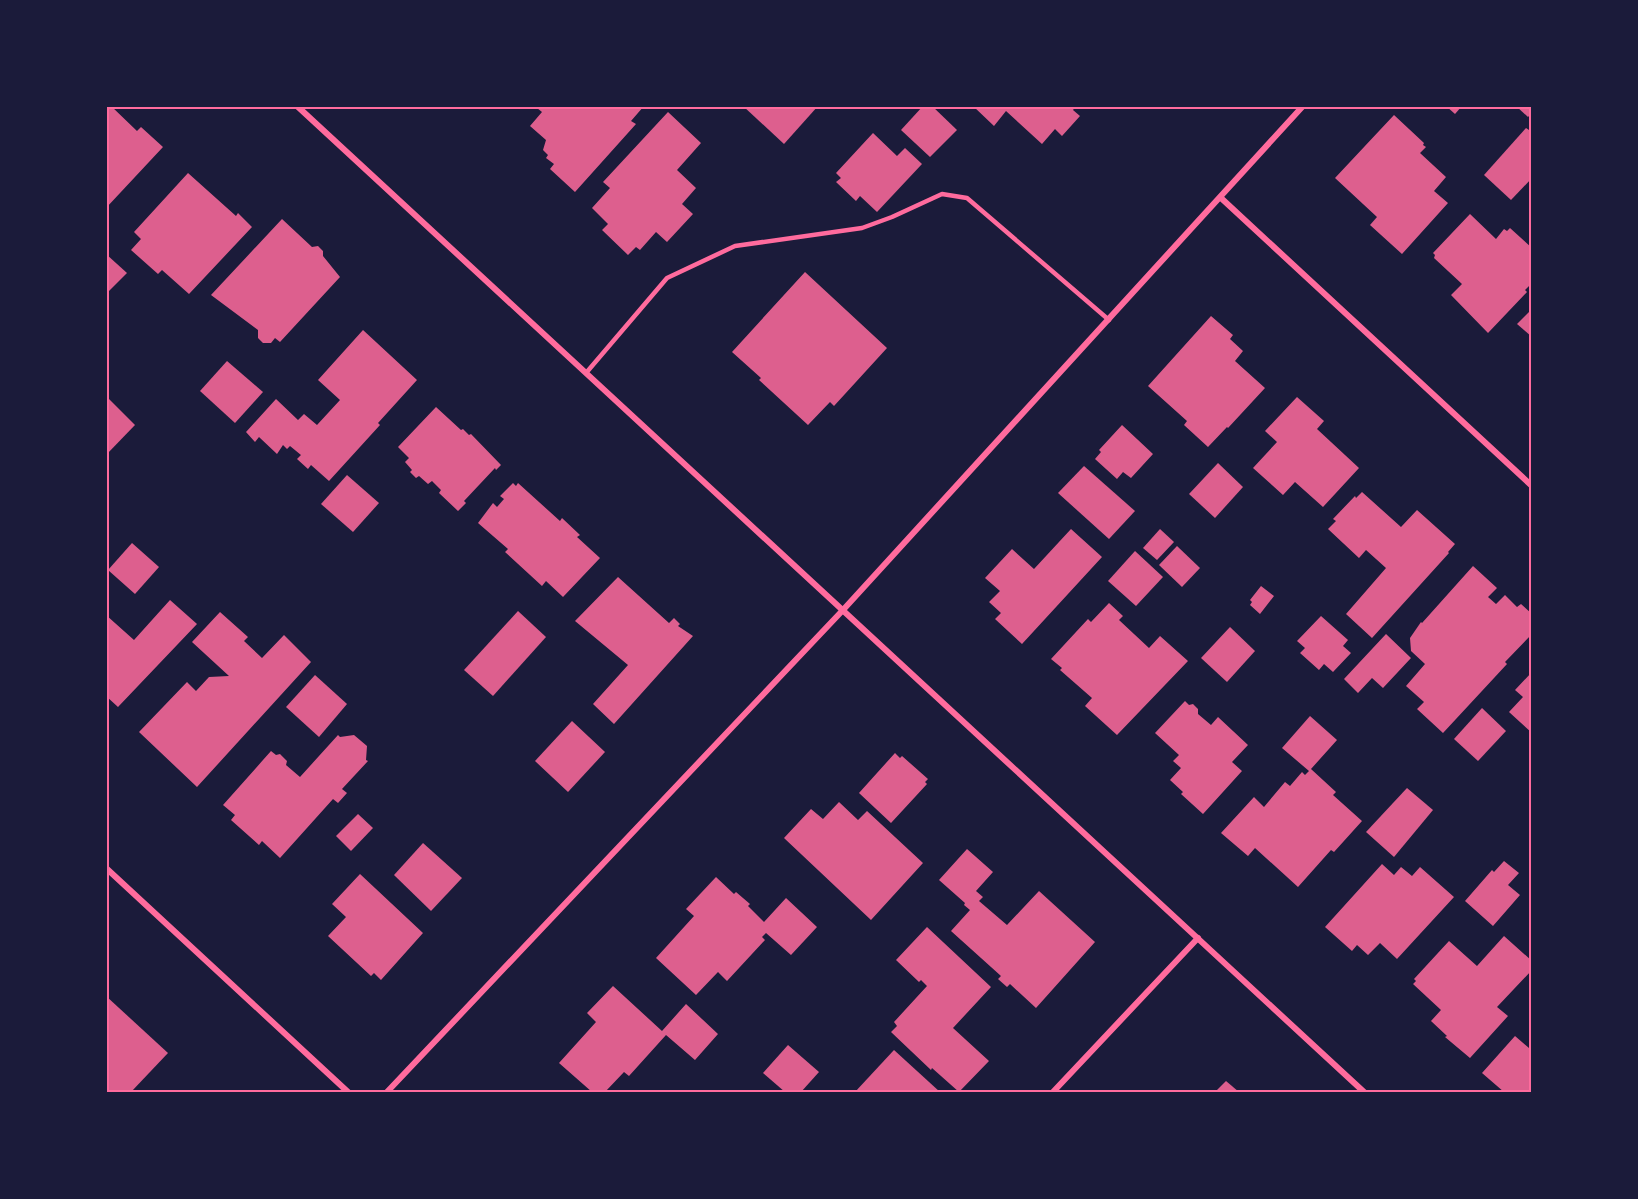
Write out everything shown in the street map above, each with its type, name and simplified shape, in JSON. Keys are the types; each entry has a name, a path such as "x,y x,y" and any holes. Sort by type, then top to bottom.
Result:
{"street":[{"path":"297,106 1364,1092"},
{"path":"387,1092 843,610 1303,106"},
{"path":"1221,198 1532,486"},
{"path":"106,868 348,1092"},
{"path":"1053,1092 1198,938"}],"lane":[{"path":"586,373 667,278 735,246 862,228 942,194 967,198 1109,320"}],"building":[{"path":"106,106 111,106 137,131 141,127 163,147 106,208"},
{"path":"538,106 644,106 631,121 636,124 575,192 550,169 554,164 546,158 548,155 543,150 546,140 530,126 542,112 537,108"},
{"path":"743,106 818,106 784,144"},
{"path":"923,106 932,106 957,130 930,157 901,130"},
{"path":"973,106 1076,106 1073,110 1080,116 1062,136 1055,129 1042,144 1006,111 994,126"},
{"path":"1446,106 1462,106 1455,114"},
{"path":"1516,106 1532,106 1532,113 1528,117"},
{"path":"668,112 701,143 677,170 696,188 682,204 693,214 667,242 656,232 640,250 636,247 628,255 602,230 608,224 592,208 610,188 603,182"},
{"path":"1394,115 1424,143 1426,147 1420,153 1446,177 1434,191 1448,203 1402,254 1370,225 1377,217 1335,178"},
{"path":"1526,128 1532,132 1532,178 1511,200 1484,175"},
{"path":"873,133 897,156 905,148 922,164 877,212 860,196 856,201 836,182 841,178 836,173"},
{"path":"188,173 236,216 238,213 252,227 189,294 162,270 158,274 131,250 141,239 134,232"},
{"path":"1470,214 1496,239 1504,229 1507,231 1510,228 1532,248 1532,283 1525,290 1527,292 1488,333 1451,295 1462,284 1434,258 1433,253"},
{"path":"282,219 312,247 318,246 323,251 323,256 340,277 280,342 275,338 271,343 263,343 258,338 258,330 211,295"},
{"path":"106,254 127,273 106,294"},
{"path":"805,272 887,348 834,406 830,402 808,425 732,352"},
{"path":"1532,309 1532,337 1517,324"},
{"path":"1211,316 1233,335 1230,339 1243,351 1235,361 1265,388 1208,447 1184,425 1187,421 1148,386"},
{"path":"363,330 417,380 329,481 311,465 308,469 297,459 301,455 290,446 287,449 283,445 277,454 259,437 255,442 246,432 276,399 298,420 304,414 317,425 340,400 318,380"},
{"path":"227,361 263,392 235,423 200,391"},
{"path":"1297,397 1324,421 1317,429 1359,468 1323,507 1295,482 1283,495 1253,468 1277,442 1265,431"},
{"path":"108,398 135,425 106,455 106,400"},
{"path":"436,407 461,430 471,434 501,465 496,470 495,468 464,501 466,503 458,511 439,493 441,490 432,481 428,484 410,472 412,470 405,462 409,458 398,447"},
{"path":"1122,425 1153,454 1131,478 1123,472 1117,479 1095,459 1101,452 1099,450"},
{"path":"1218,463 1243,487 1215,518 1189,494"},
{"path":"1084,466 1135,511 1109,539 1058,493"},
{"path":"347,475 379,503 353,532 321,504"},
{"path":"513,483 516,486 518,483 560,521 562,518 580,535 577,537 600,558 563,597 546,581 542,586 505,552 508,549 478,523 493,503 497,507 504,499 500,496"},
{"path":"1362,492 1401,527 1417,510 1455,544 1372,638 1346,614 1386,568 1366,550 1359,558 1328,529 1336,521 1333,519 1355,496 1356,498"},
{"path":"1071,529 1102,557 1022,644 995,619 1001,613 989,602 1000,591 985,578 1012,549 1034,569"},
{"path":"1160,529 1174,542 1157,560 1143,548"},
{"path":"132,543 159,567 135,594 108,570"},
{"path":"1177,546 1200,568 1182,587 1159,565"},
{"path":"1135,551 1163,577 1136,606 1108,581"},
{"path":"1473,566 1497,588 1488,597 1496,604 1505,595 1517,607 1521,604 1532,614 1532,634 1443,733 1417,709 1424,702 1406,686 1425,664 1411,651 1410,638 1421,622"},
{"path":"618,577 669,623 674,618 680,624 678,626 693,636 614,724 593,704 628,665 575,621"},
{"path":"1261,586 1274,596 1260,614 1250,605 1252,602 1250,600"},
{"path":"170,600 197,624 118,707 106,696 106,615 134,640"},
{"path":"1109,603 1123,616 1119,620 1149,648 1160,636 1188,661 1117,735 1085,706 1092,698 1051,659 1088,619 1091,622"},
{"path":"518,611 546,637 493,696 464,670"},
{"path":"220,612 248,637 244,641 262,658 284,635 311,662 197,787 139,732 187,682 196,691 209,677 229,676 192,642"},
{"path":"1321,616 1348,640 1343,646 1351,653 1333,672 1324,664 1319,670 1300,653 1305,648 1297,641"},
{"path":"1230,627 1255,651 1227,682 1201,658"},
{"path":"1386,634 1411,658 1383,688 1372,678 1358,693 1344,679"},
{"path":"1532,672 1532,733 1509,712 1523,697 1515,690"},
{"path":"315,675 347,704 319,737 286,707"},
{"path":"1185,701 1189,705 1193,704 1198,709 1198,714 1211,725 1218,717 1248,745 1232,762 1242,771 1203,814 1181,794 1183,792 1170,780 1181,768 1173,761 1179,755 1155,733"},
{"path":"1482,708 1506,731 1478,761 1454,739"},
{"path":"1310,716 1337,740 1311,769 1336,792 1333,795 1362,821 1334,852 1331,850 1298,887 1255,848 1248,856 1221,833 1254,797 1264,807 1285,782 1290,786 1302,772 1305,775 1309,771 1282,748"},
{"path":"572,721 605,752 568,792 535,761"},
{"path":"338,735 340,737 354,735 367,746 366,760 368,761 342,789 347,793 338,803 333,799 280,858 262,841 259,845 231,820 235,815 223,805 271,751 276,755 280,754 287,761 286,765 300,777"},
{"path":"895,753 900,758 902,756 928,779 925,782 927,784 891,823 859,793"},
{"path":"1407,788 1433,810 1394,857 1366,832"},
{"path":"839,802 858,820 867,811 923,863 871,920 784,838 811,809 823,819"},
{"path":"358,814 373,828 351,851 336,836"},
{"path":"423,843 462,878 431,911 394,875"},
{"path":"967,849 993,872 976,891 983,897 979,901 1007,925 1039,891 1095,942 1036,1008 1010,984 1007,987 998,979 1001,976 951,931 970,910 939,880"},
{"path":"1504,861 1519,873 1508,885 1520,895 1493,926 1465,901 1492,870 1494,872"},
{"path":"1382,864 1394,875 1401,867 1412,876 1420,867 1454,897 1397,959 1380,943 1368,955 1357,945 1352,951 1325,927"},
{"path":"360,874 423,933 381,980 374,973 371,976 328,936 346,917 332,904"},
{"path":"716,877 734,894 736,892 750,904 748,906 764,922 786,898 817,927 791,955 766,933 762,937 765,940 727,981 718,972 696,995 656,958 694,916 686,909"},
{"path":"927,927 991,987 953,1028 989,1061 959,1092 932,1068 931,1070 891,1032 897,1026 894,1022 927,986 921,980 919,982 896,960"},
{"path":"1504,936 1532,961 1532,970 1497,1007 1508,1016 1470,1058 1445,1037 1447,1036 1431,1021 1441,1010 1413,984 1416,981 1414,979 1449,941 1477,966"},
{"path":"613,986 662,1031 686,1004 718,1034 695,1060 666,1035 629,1076 624,1072 605,1092 592,1092 559,1063 596,1022 587,1013"},
{"path":"106,996 168,1053 131,1092 106,1092"},
{"path":"1515,1036 1529,1048 1532,1045 1532,1092 1504,1092 1482,1073"},
{"path":"788,1045 819,1072 801,1092 785,1092 763,1073"},
{"path":"894,1050 940,1092 855,1092"},
{"path":"1226,1081 1239,1092 1215,1092"}]}
